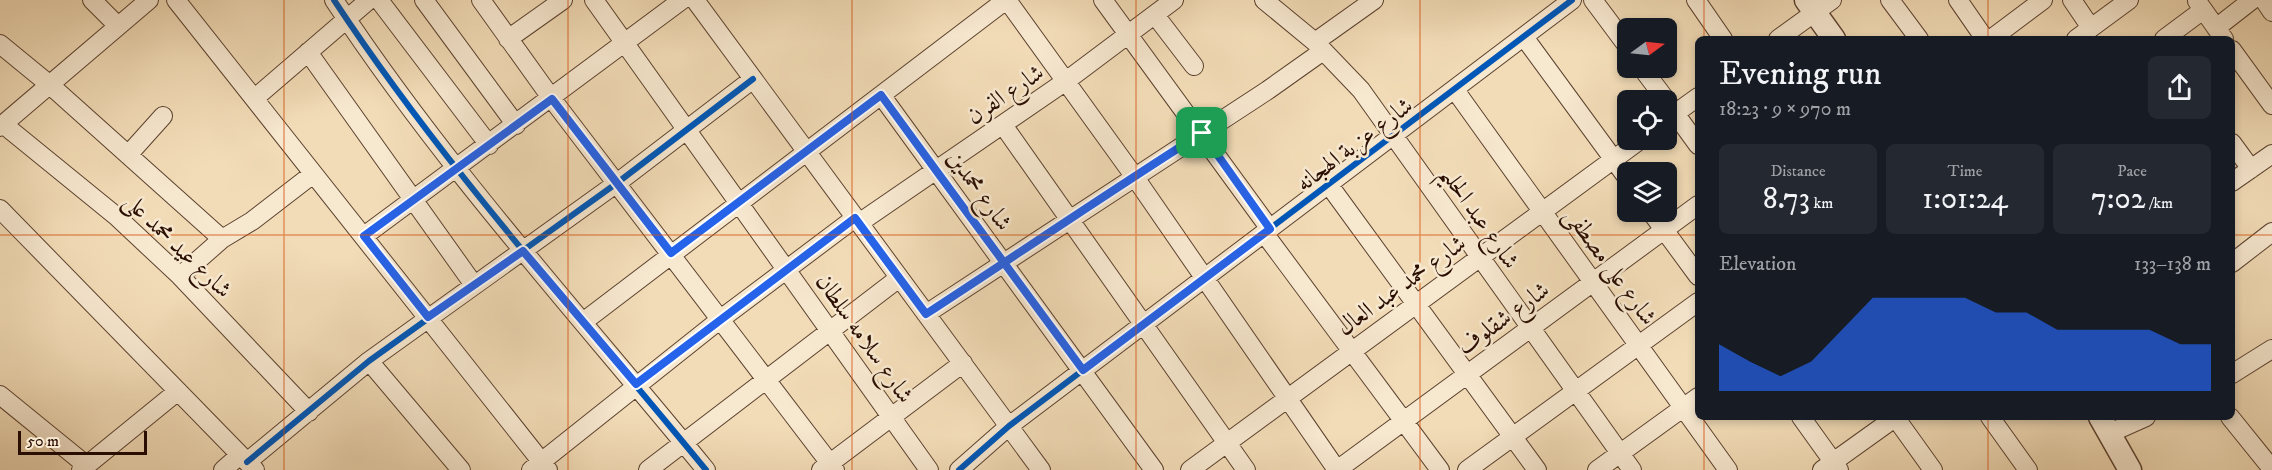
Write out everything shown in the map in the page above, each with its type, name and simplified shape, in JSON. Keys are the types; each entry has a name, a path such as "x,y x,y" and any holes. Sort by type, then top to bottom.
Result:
{"street":[{"path":"92,0 118,26"},
{"path":"1,125 149,0"},
{"path":"176,0 428,317 540,467"},
{"path":"334,0 457,168 523,251 706,470"},
{"path":"255,98 369,0"},
{"path":"379,0 489,145"},
{"path":"424,0 516,125"},
{"path":"481,0 552,99 722,318 829,468 891,417 963,363"},
{"path":"508,39 563,0"},
{"name":"شارع سلامه سلطان","path":"594,0 929,470"},
{"path":"364,236 552,99 682,0"},
{"path":"695,0 1041,470"},
{"path":"583,322 1007,0 1134,176 1337,470"},
{"path":"1103,0 1202,133 1267,231 1351,350 1440,470"},
{"name":"شارع الفرن","path":"540,467 636,384 787,270 1066,81 1129,36 1174,0"},
{"name":"شارع عبد الحليم","path":"1264,0 1319,46 1361,90 1632,470"},
{"path":"926,314 1202,133 1319,46 1374,0"},
{"name":"شارع عزبة الهجانه","path":"959,470 1009,426 1394,137 1572,0"},
{"path":"1593,0 1617,32"},
{"path":"1696,0 1721,36"},
{"path":"1890,0 1916,36"},
{"path":"1958,0 1983,36"},
{"path":"1994,36 2024,6 2043,0"},
{"path":"2072,0 2091,28"},
{"path":"2080,36 2128,0"},
{"path":"2167,36 2199,5 2220,34 2252,0"},
{"path":"2264,0 2272,12"},
{"path":"1781,36 1818,4 1833,36"},
{"path":"1155,15 1194,66"},
{"path":"1524,37 1617,164"},
{"path":"0,44 50,85 222,239"},
{"path":"308,52 412,202 474,285"},
{"path":"2235,54 2271,102"},
{"path":"223,470 248,462 369,361 616,183 753,79"},
{"name":"شارع على مصطفى","path":"1455,90 1728,470"},
{"name":"شارع محمدين","path":"881,95 1154,470"},
{"path":"1677,106 1695,98"},
{"path":"128,155 163,116"},
{"path":"1677,119 1695,141"},
{"name":"شارع عيد محمد على","path":"1,125 116,216 180,276 309,412"},
{"path":"1002,125 1246,470"},
{"path":"2235,147 2251,168"},
{"name":"شارع محمد عبد العال","path":"1190,470 1626,150"},
{"path":"2235,180 2272,154"},
{"path":"180,276 222,239 252,221 313,174"},
{"path":"1329,185 1537,470"},
{"name":"شارع شقلوف","path":"1337,470 1695,207"},
{"path":"4,220 248,462"},
{"path":"1659,222 1695,272"},
{"path":"2235,261 2272,232"},
{"path":"648,470 899,278"},
{"path":"1467,470 1695,304"},
{"path":"2235,368 2272,349"},
{"path":"369,361 461,470"},
{"path":"0,395 83,467 178,391"},
{"path":"1597,470 1695,399"},
{"path":"1802,420 1831,467 1891,420"},
{"path":"1897,420 1933,470"},
{"path":"1992,420 2028,470"},
{"path":"2130,470 2105,425 2131,420"},
{"path":"2232,420 2272,469"}],"cycle path":[{"path":"334,0 376,62 467,181 706,470"},
{"path":"959,470 1009,426 1572,0"},
{"path":"247,462 369,361 617,183 753,79"}],"route":[{"path":"1202,133 1134,176 1070,220 1004,263 926,314 855,218 636,384 523,251 428,317 364,236 552,99 671,253 881,95 970,217 1004,263 1044,317 1083,370 1270,229 1202,133"}]}
